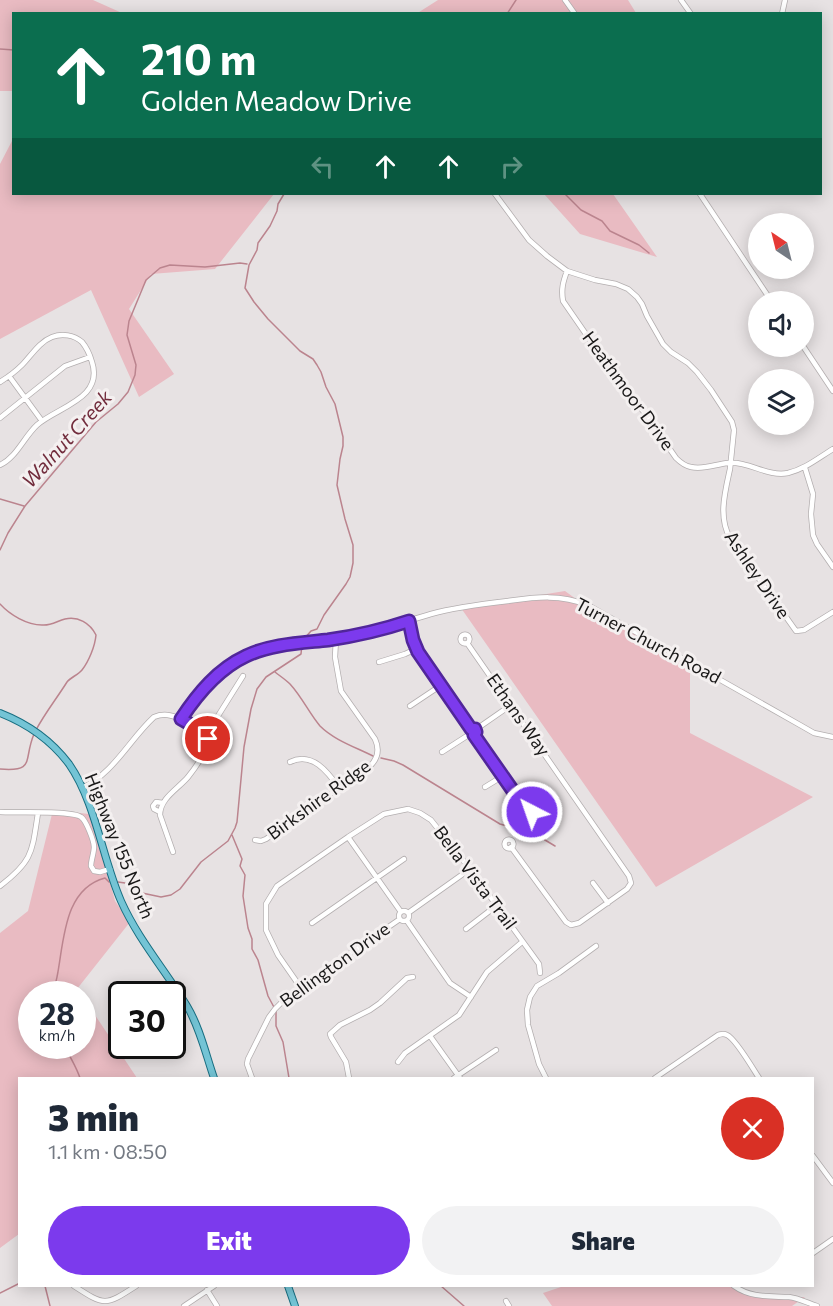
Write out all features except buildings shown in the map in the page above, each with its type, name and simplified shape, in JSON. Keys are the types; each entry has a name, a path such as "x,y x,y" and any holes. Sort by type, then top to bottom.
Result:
{"main road":[{"name":"Highway 155 North","path":"0,713 22,722 41,736 73,771 82,788 120,898 136,931 188,1008 214,1077"},
{"path":"288,1287 295,1306"}],"street":[{"name":"Ashley Drive","path":"496,195 528,240 567,271 628,289 637,297 663,344 697,372 732,422 734,430 732,455 723,515 730,538 796,631 804,630 833,612"},
{"path":"701,195 765,291"},
{"name":"Heathmoor Drive","path":"567,271 562,282 563,301 617,379 682,464 699,468 730,463 753,467 773,474 783,474 805,468 811,462 833,450"},
{"path":"0,382 22,365 43,342 56,335 78,339 85,346 94,369 94,376 87,393 42,421 27,435 10,459 0,465"},
{"path":"0,418 65,366 90,357"},
{"path":"810,357 833,391"},
{"path":"9,376 42,421"},
{"path":"805,468 813,494 811,525 813,534 833,567"},
{"name":"Turner Church Road","path":"181,719 199,692 208,683 234,662 262,650 370,632 462,607 554,596 588,605 814,733 833,737"},
{"path":"407,622 416,649 525,808"},
{"name":"Birkshire Ridge","path":"255,840 266,839 373,764 377,755 375,737 341,691 332,648 333,639"},
{"name":"Ethans Way","path":"467,643 630,877 631,883 628,888 608,903 578,924 571,925 511,847"},
{"path":"380,662 416,649"},
{"path":"206,735 243,676"},
{"path":"410,706 440,686"},
{"path":"442,752 511,705"},
{"path":"82,788 109,768 154,717 164,714 181,719 202,731 208,739 195,767 164,803 156,802 153,806 160,812 173,852"},
{"path":"290,762 299,759 311,760 325,769 339,788"},
{"path":"486,788 503,776"},
{"name":"Bella Vista Trail","path":"301,988 278,955 266,930 266,904 277,886 348,837 384,813 408,809 431,820 470,869 539,964 540,973"},
{"path":"0,812 74,814 81,817 85,820 94,847 90,866 94,871 100,872 110,869"},
{"path":"0,886 21,868 29,857 38,813"},
{"path":"348,837 401,912 400,919 407,921 450,983 471,997"},
{"path":"312,923 404,859"},
{"name":"Bellington Drive","path":"408,913 470,869"},
{"path":"593,883 608,903"},
{"path":"466,929 496,906"},
{"path":"401,912 408,913 407,921"},
{"name":"Bellington Drive","path":"252,1077 247,1064 248,1059 269,1017 279,1004 400,919"},
{"path":"398,1062 405,1053 459,1015 487,972 522,942"},
{"path":"545,1077 538,1064 528,1025 527,1010 530,996 537,986 596,946"},
{"path":"349,1077 346,1062 330,1034 340,1025 380,1003 406,978 413,977"},
{"path":"656,1077 718,1035 724,1034 729,1035 735,1042 758,1077"},
{"path":"430,1036 457,1077 496,1050"},
{"path":"814,1157 833,1183"},
{"path":"814,1252 833,1239"},
{"path":"75,1287 93,1299 105,1302 115,1299 134,1287"},
{"path":"184,1306 212,1287"},
{"path":"736,1287 748,1294 792,1298 817,1306"},
{"path":"207,1290 217,1306"}],"shaded area":[{"path":"0,0 93,0 120,12 12,12 12,91 0,91"},
{"path":"438,0 628,0 635,12 419,12"},
{"path":"12,141 12,195 273,195 215,269 151,274 129,309 174,374 139,397 91,290 0,339 0,164"},
{"path":"545,195 614,195 657,257 580,234"},
{"path":"565,591 591,610 690,664 690,733 813,797 656,887 461,608"},
{"path":"53,810 89,814 96,828 115,901 130,922 83,981 18,981 18,1059 96,1059 96,1016 108,1034 108,1059 124,1059 136,1077 18,1077 18,1235 0,1248 0,933 28,911"},
{"path":"561,1287 737,1287 759,1295 805,1297 792,1306 552,1306 543,1293"}],"waterway":[{"name":"Walnut Creek","path":"508,12 516,0"},
{"path":"0,49 12,50"},
{"path":"283,195 270,226 258,243 249,265 245,288 268,319 300,351 313,359 335,404 343,437 337,485 353,545 350,577 317,629 311,631 303,640"},
{"path":"566,195 581,210 602,221 610,231 639,245 649,253"},
{"name":"Walnut Creek","path":"0,550 25,506 96,422 118,404 128,392 135,375 136,365 127,335 129,321 146,280 160,268 170,265 205,267 247,264"},
{"path":"0,499 24,506"},
{"name":"Walnut Creek","path":"0,604 19,619 36,625 48,625 70,618 79,620 87,624 96,635 93,649 85,666 67,682 36,730"},
{"path":"118,882 125,883 142,893 161,897 171,895 180,889 201,862 228,841 237,822 244,747 257,689 266,677 301,654 302,644"},
{"path":"275,672 290,684 320,726 338,739 373,756"},
{"name":"Walnut Creek","path":"0,769 24,766 34,734"},
{"path":"381,758 403,765 500,824 535,834 555,846"},
{"path":"232,835 242,859 240,866 245,875 243,896 252,949 258,960 268,996 276,1011 276,1026 283,1042 289,1077"},
{"path":"56,981 64,934 73,905 91,884 105,878 109,882"},
{"path":"72,1059 80,1077"},
{"path":"0,1293 18,1284"},
{"path":"45,1287 50,1306"},
{"path":"442,1287 464,1306"}],"route":[{"path":"208,739 202,731 181,719 199,692 240,659 256,651 360,635 409,621 419,655 471,729 475,729 474,735 525,808 530,807 532,812"}]}
